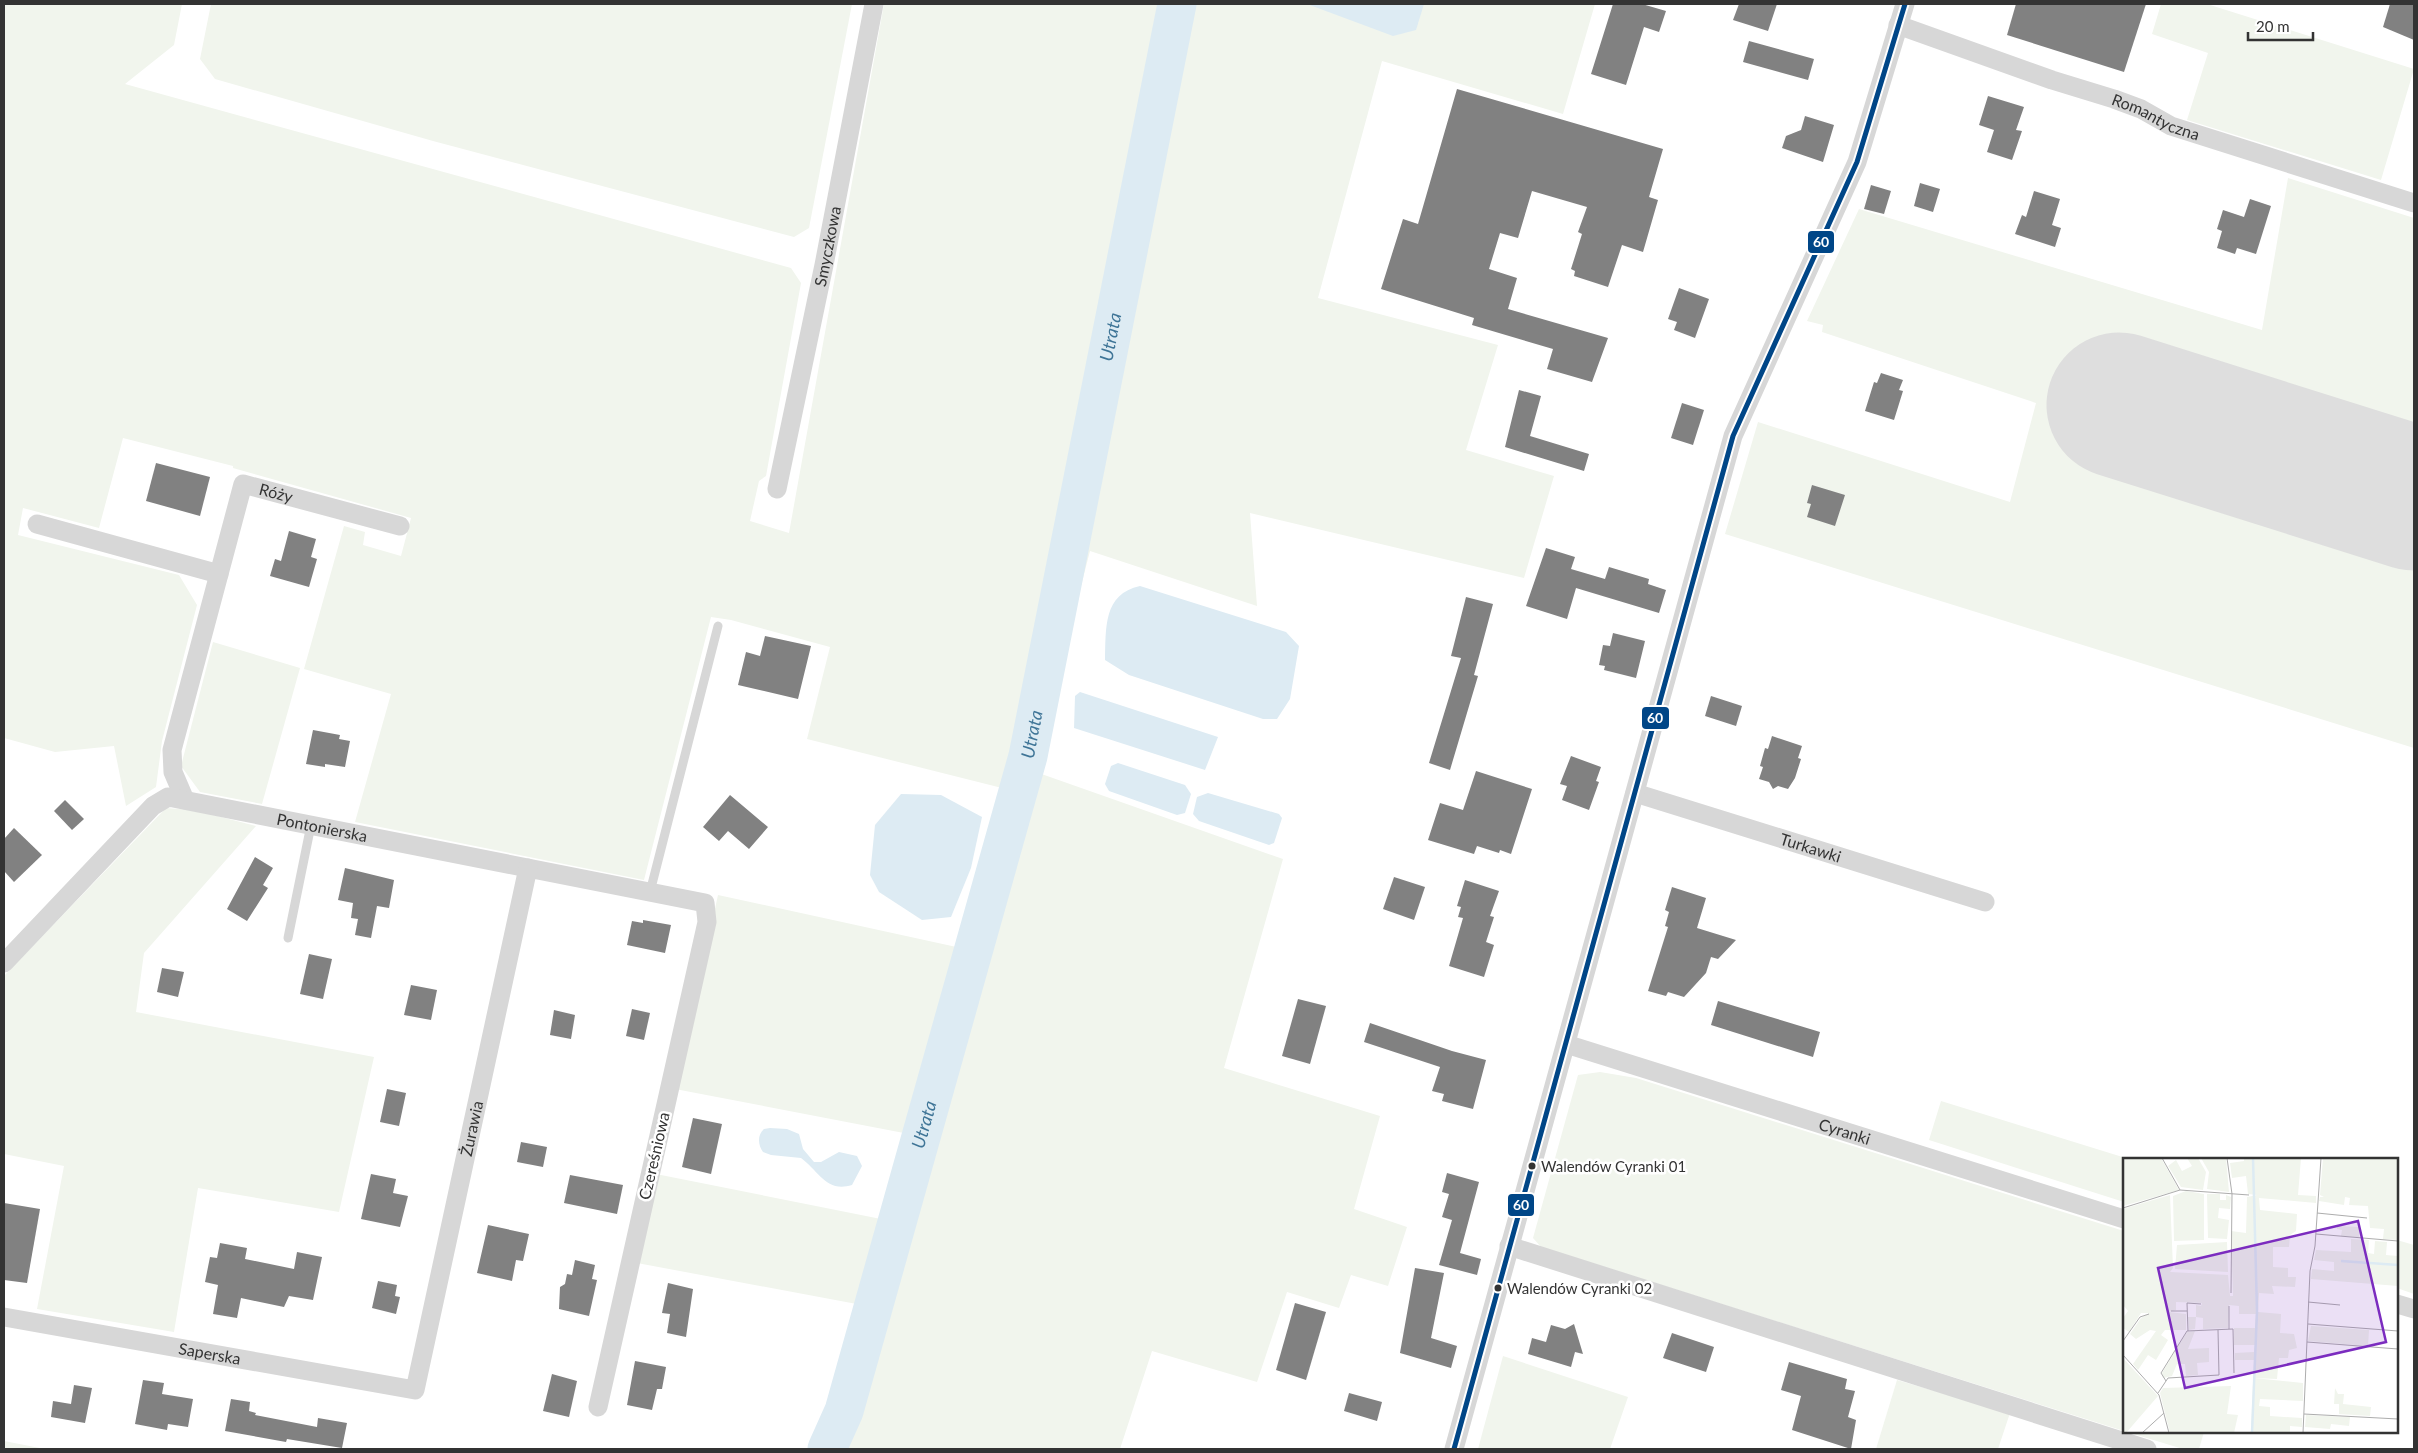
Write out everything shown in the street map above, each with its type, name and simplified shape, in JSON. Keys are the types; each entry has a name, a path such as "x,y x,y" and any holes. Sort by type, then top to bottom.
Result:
{"street":[{"name":"Smyczkowa","path":"777,489 824,265 874,4"},
{"path":"1454,1449 1733,436 1857,162 1905,4"},
{"name":"Romantyczna","path":"1898,26 2052,80 2114,99 2141,109 2171,126 2414,202"},
{"name":"Róży","path":"185,800 173,772 172,750 243,484 400,526"},
{"path":"37,524 219,574"},
{"name":"Turkawki","path":"1635,793 1985,902"},
{"name":"Pontonierska","path":"4,963 153,806 168,797 705,903"},
{"name":"Żurawia","path":"415,1390 528,868"},
{"name":"Czereśniowa","path":"598,1408 707,922 705,903"},
{"name":"Cyranki","path":"1566,1044 2123,1219"},
{"path":"1509,1246 2147,1449"},
{"path":"2398,1304 2414,1310"},
{"name":"Saperska","path":"4,1317 415,1390"}],"lane":[{"path":"650,892 718,626"},
{"path":"288,938 310,825"}],"shaded area":[{"path":"4,4 182,4 174,45 125,84 791,268 801,283 766,476 759,481 750,521 789,533 884,4 1595,4 1563,114 1382,61 1318,298 1498,345 1466,450 1554,476 1524,578 1250,513 1257,606 1090,551 1033,771 1283,859 1224,1068 1380,1116 1354,1209 1407,1227 1388,1286 1351,1275 1339,1308 1287,1292 1257,1382 1152,1351 1120,1449 818,1449 838,1391 862,1305 637,1263 656,1174 886,1220 909,1134 675,1089 718,895 961,948 1006,789 807,739 830,647 731,620 711,617 644,880 355,822 391,694 304,669 344,526 365,532 363,545 401,556 411,518 233,468 233,466 123,438 99,528 23,508 18,535 179,575 197,605 162,741 156,787 126,806 114,746 55,752 4,738"},
{"path":"211,4 852,4 809,228 794,237 433,141 215,79 200,59"},
{"path":"1307,4 1424,4 1416,30 1393,36"},
{"path":"2161,4 2207,4 2414,69 2381,180 2187,120 2208,53 2152,34"},
{"path":"2288,178 2414,218 2414,748 1725,534 1758,422 2010,502 2036,403 1822,332 1823,325 1807,321 1859,209 2262,330"},
{"path":"1140,586 1286,632 1299,646 1290,699 1277,719 1263,719 1129,675 1105,660 1107,625 1113,604 1119,596 1128,590"},
{"path":"213,642 300,668 262,804 200,792 181,766"},
{"path":"1080,692 1218,737 1205,770 1074,728 1075,696"},
{"path":"1118,763 1185,785 1191,794 1185,813 1177,815 1109,791 1105,784 1111,766"},
{"path":"1208,793 1279,814 1282,818 1274,843 1269,845 1199,821 1193,814 1197,797"},
{"path":"901,794 941,795 982,817 971,868 951,917 922,920 879,892 870,875 875,825"},
{"path":"166,808 194,810 256,826 144,953 136,1012 374,1057 339,1212 198,1188 174,1332 37,1309 64,1166 4,1154 4,976"},
{"path":"1600,1072 1636,1078 2123,1231 2123,1431 1541,1247 1533,1238 1578,1075"},
{"path":"1941,1101 2126,1158 2123,1158 2123,1202 1929,1140"},
{"path":"764,1129 787,1129 799,1134 803,1149 814,1162 821,1162 839,1152 857,1156 862,1166 852,1185 843,1187 829,1183 801,1158 771,1155 763,1152 759,1143 759,1137"},
{"path":"2398,1240 2414,1245 2414,1294 2398,1288"},
{"path":"1503,1356 1628,1397 1610,1449 1478,1449"},
{"path":"1897,1380 2010,1413 1998,1449 1876,1449"},
{"path":"2130,1433 2204,1433 2199,1449 2183,1449"},
{"path":"4,1441 45,1449 4,1449"}],"building":[{"path":"1613,4 1642,4 1666,11 1659,32 1644,27 1626,85 1591,74"},
{"path":"1739,4 1777,4 1768,31 1733,20"},
{"path":"2016,4 2146,4 2124,72 2007,35"},
{"path":"2390,4 2414,4 2414,40 2383,27"},
{"path":"1749,41 1814,59 1808,80 1743,62"},
{"path":"1457,89 1663,149 1649,197 1658,200 1643,252 1622,245 1608,287 1574,276 1575,271 1571,269 1582,234 1578,232 1587,207 1532,191 1518,238 1500,233 1489,269 1517,278 1508,309 1608,338 1592,382 1547,369 1553,349 1472,325 1474,318 1381,289 1403,219 1418,224"},
{"path":"1988,96 2024,107 2016,130 2022,131 2012,160 1987,152 1994,130 1979,125"},
{"path":"1805,116 1834,125 1823,162 1782,148 1786,136 1801,130"},
{"path":"1920,183 1940,189 1933,212 1914,206"},
{"path":"1871,185 1891,191 1884,214 1864,209"},
{"path":"2034,191 2060,199 2052,225 2061,228 2055,247 2015,234 2022,215 2026,217"},
{"path":"2250,199 2271,206 2256,254 2237,248 2235,254 2217,248 2222,231 2217,229 2223,210 2244,217"},
{"path":"1679,288 1709,299 1695,338 1674,330 1677,322 1668,319"},
{"path":"1881,373 1903,380 1899,390 1903,391 1894,420 1865,411 1874,382 1877,383"},
{"path":"1519,390 1541,396 1530,436 1589,454 1584,471 1505,447"},
{"path":"1682,403 1704,410 1693,445 1671,438"},
{"path":"156,463 210,477 200,516 146,501"},
{"path":"1812,485 1845,495 1835,526 1807,517 1811,504 1807,503"},
{"path":"289,531 316,539 311,557 317,559 309,587 270,576 275,559 281,561"},
{"path":"1546,548 1575,557 1571,569 1605,579 1609,567 1649,579 1648,584 1666,590 1659,613 1576,588 1567,619 1526,606"},
{"path":"1466,597 1493,604 1474,675 1478,676 1450,770 1429,763 1461,658 1451,656"},
{"path":"1613,633 1645,641 1636,678 1604,670 1605,666 1599,665 1603,645 1610,646"},
{"path":"765,636 811,646 798,699 738,685 746,652 760,656"},
{"path":"1711,696 1742,706 1736,726 1705,716"},
{"path":"313,730 340,735 339,739 350,741 345,767 325,764 325,767 306,764"},
{"path":"1772,736 1802,746 1798,758 1801,759 1795,778 1788,789 1778,786 1773,789 1769,782 1759,779 1763,767 1760,766 1765,748 1768,749"},
{"path":"1571,756 1601,767 1596,781 1599,782 1589,810 1562,800 1567,786 1560,784"},
{"path":"1476,771 1532,789 1511,854 1500,850 1499,853 1477,846 1474,854 1428,840 1440,803 1463,810"},
{"path":"730,795 768,827 749,849 728,831 719,841 703,827"},
{"path":"65,800 84,819 72,830 54,811"},
{"path":"14,828 42,855 14,882 4,871 4,839"},
{"path":"255,857 273,868 263,885 268,888 247,921 227,909"},
{"path":"345,868 394,880 389,908 377,906 371,938 355,935 358,919 351,918 353,903 338,900"},
{"path":"1394,877 1425,887 1414,920 1383,909"},
{"path":"1465,880 1499,891 1490,916 1494,917 1486,942 1494,945 1484,977 1449,966 1463,918 1458,917 1461,907 1457,906"},
{"path":"1672,887 1706,898 1697,928 1736,940 1718,959 1711,957 1706,973 1684,997 1668,992 1666,996 1648,991 1668,927 1665,926 1669,912 1665,910"},
{"path":"643,920 671,925 665,953 627,945 632,921 643,923"},
{"path":"309,954 332,959 323,999 300,994"},
{"path":"162,968 184,972 178,997 157,992"},
{"path":"411,985 437,990 431,1020 404,1015"},
{"path":"1298,999 1326,1006 1310,1064 1282,1056"},
{"path":"1718,1001 1820,1032 1813,1057 1711,1025"},
{"path":"632,1009 650,1013 644,1040 626,1036"},
{"path":"554,1010 575,1015 571,1039 550,1035"},
{"path":"1370,1023 1452,1051 1486,1060 1473,1109 1442,1101 1444,1094 1432,1091 1440,1067 1364,1042"},
{"path":"387,1089 406,1093 399,1126 380,1122"},
{"path":"693,1118 722,1124 711,1174 682,1167"},
{"path":"521,1142 547,1147 543,1167 517,1162"},
{"path":"1447,1173 1479,1182 1460,1253 1481,1259 1477,1275 1439,1265 1452,1220 1442,1217 1449,1194 1442,1192"},
{"path":"371,1174 396,1179 393,1193 408,1196 400,1227 361,1219"},
{"path":"570,1175 623,1185 617,1214 564,1203"},
{"path":"4,1203 40,1209 27,1283 4,1280"},
{"path":"488,1225 529,1234 523,1261 516,1260 512,1281 477,1273"},
{"path":"220,1243 247,1248 245,1259 294,1269 297,1252 322,1257 313,1300 289,1296 284,1307 241,1298 237,1318 213,1314 218,1285 205,1282 210,1257 217,1258"},
{"path":"575,1260 595,1265 592,1279 597,1280 589,1316 559,1309 560,1287 565,1284 567,1274 572,1275"},
{"path":"1415,1268 1444,1273 1431,1338 1457,1346 1451,1368 1400,1353"},
{"path":"378,1281 397,1285 395,1296 400,1297 396,1314 372,1308"},
{"path":"668,1283 693,1289 686,1337 667,1333 670,1314 662,1313"},
{"path":"1295,1303 1326,1312 1306,1380 1276,1370"},
{"path":"1574,1324 1583,1354 1575,1352 1571,1367 1528,1354 1532,1338 1546,1342 1551,1325 1565,1329"},
{"path":"1672,1333 1714,1347 1706,1372 1663,1358"},
{"path":"635,1361 666,1367 662,1389 657,1389 652,1410 627,1405"},
{"path":"1789,1362 1847,1379 1845,1389 1855,1391 1848,1417 1856,1420 1851,1449 1792,1430 1801,1396 1781,1390"},
{"path":"552,1374 577,1381 569,1417 543,1411"},
{"path":"143,1380 164,1383 162,1394 193,1399 188,1427 168,1424 167,1430 135,1424"},
{"path":"74,1385 92,1388 85,1423 51,1417 53,1401 71,1404"},
{"path":"1349,1393 1382,1402 1377,1421 1344,1411"},
{"path":"231,1399 250,1402 249,1411 256,1413 255,1415 317,1427 318,1418 347,1423 342,1448 287,1439 286,1442 225,1431"}],"waterway":[{"name":"Utrata","path":"827,1449 844,1411 1028,756 1177,4"}],"runway":[{"path":"2119,405 2414,498"}],"transit line":[{"name":"60","path":"1454,1449 1733,436 1857,162 1905,4"}],"place":[{"name":"Walendów Cyranki 01","path":"1532,1166"},
{"name":"Walendów Cyranki 02","path":"1498,1288"}]}
